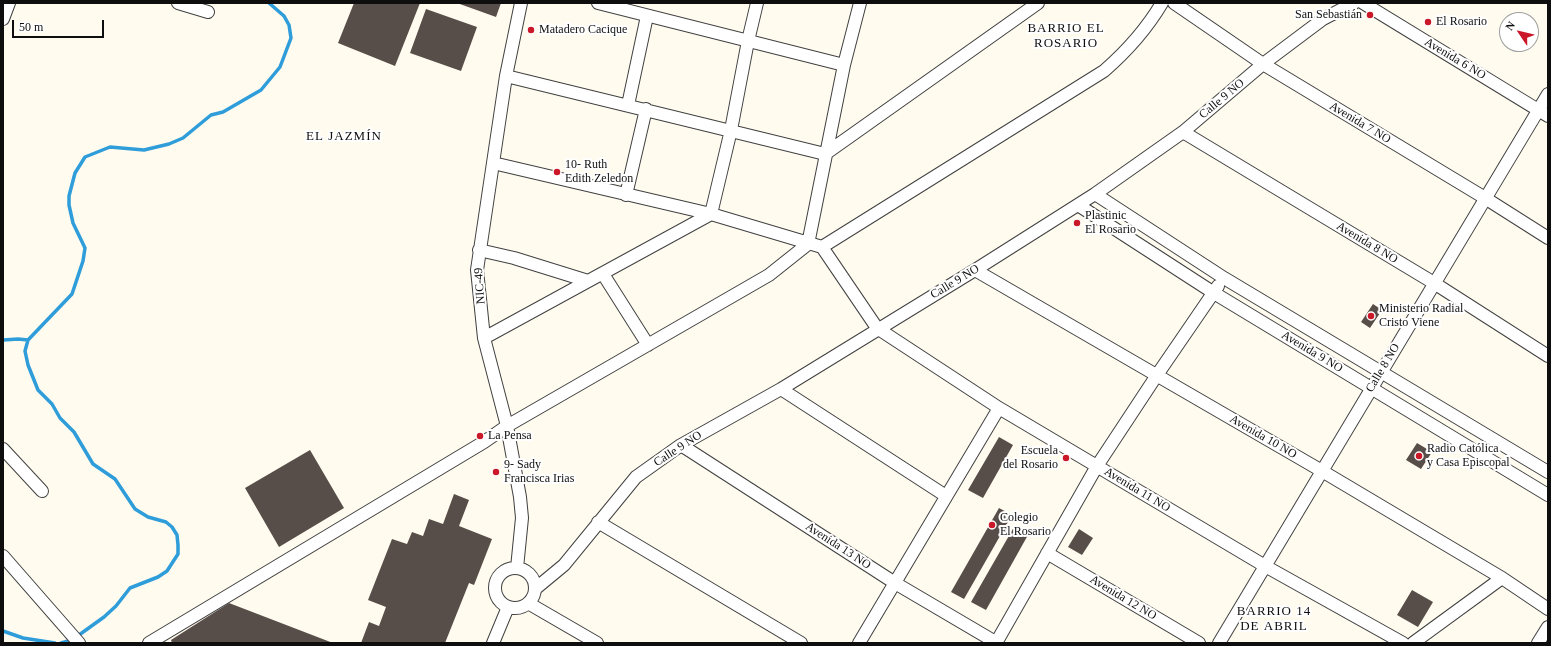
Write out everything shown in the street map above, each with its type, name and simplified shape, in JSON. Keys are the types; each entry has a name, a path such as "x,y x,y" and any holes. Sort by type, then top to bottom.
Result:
{"street":[{"path":"3,19 9,3"},
{"path":"178,3 208,12"},
{"name":"NIC-49","path":"517,568 522,518 520,497 507,426 484,338 477,270 506,76 521,3"},
{"path":"598,3 640,11 748,41 844,65"},
{"path":"484,338 711,214 731,130 757,3"},
{"path":"149,643 484,442 507,426 769,275 808,244 844,65 860,3"},
{"path":"506,76 825,154 1038,3"},
{"path":"822,247 1104,71 1128,49 1150,23 1162,3"},
{"name":"Avenida 7 NO","path":"1174,3 1263,64 1485,198 1548,238"},
{"name":"Calle 9 NO","path":"535,589 564,565 636,477 681,446 781,389 877,328 975,270 1095,194 1183,132 1263,64 1323,19 1354,3"},
{"name":"Avenida 6 NO","path":"1363,3 1543,113"},
{"path":"628,105 640,11"},
{"name":"Calle 8 NO","path":"1219,643 1485,198 1543,113 1548,94"},
{"path":"626,195 646,109"},
{"name":"Avenida 8 NO","path":"1183,132 1434,283 1548,356"},
{"path":"493,163 711,214 822,247 877,328"},
{"name":"Avenida 9 NO","path":"1095,194 1224,278 1548,472"},
{"name":"Avenida 9 NO","path":"1078,205 1214,292 1548,495"},
{"path":"479,250 514,258 588,282"},
{"name":"Avenida 10 NO","path":"975,270 1322,471 1502,578 1548,609"},
{"path":"603,274 648,345"},
{"path":"996,643 1097,466 1157,375 1224,278"},
{"name":"Avenida 11 NO","path":"877,328 999,408 1265,566 1403,643"},
{"path":"781,389 946,496"},
{"path":"859,643 999,408"},
{"name":"Avenida 13 NO","path":"681,446 895,583 996,643"},
{"path":"3,449 42,491"},
{"path":"598,522 801,643"},
{"name":"Avenida 12 NO","path":"1047,553 1199,643"},
{"path":"3,556 79,643"},
{"path":"517,568 530,575 535,589 533,597 528,603 519,608 508,607 503,604 496,593 497,581 505,571 517,568"},
{"path":"1413,643 1502,578"},
{"path":"528,603 597,643"},
{"path":"493,643 508,607"},
{"path":"1538,643 1548,627"}],"building":[{"path":"354,3 420,3 395,66 338,43"},
{"path":"457,3 501,3 496,17"},
{"path":"426,9 477,27 461,71 410,53"},
{"name":"Ministerio Radial Cristo Viene","path":"1373,304 1382,310 1370,328 1361,322"},
{"path":"999,437 1013,445 983,498 968,490"},
{"name":"Radio Católica y Casa Episcopal","path":"1417,443 1432,452 1421,469 1406,460"},
{"path":"310,450 344,508 279,547 245,488"},
{"path":"454,494 469,500 459,526 492,539 474,585 469,583 445,643 361,643 369,622 379,626 386,607 368,600 392,539 407,544 412,532 423,536 429,519 443,524"},
{"path":"999,508 1012,515 964,599 951,592"},
{"path":"1014,527 1028,535 986,610 971,602"},
{"path":"1079,529 1093,538 1082,555 1068,547"},
{"path":"1412,590 1433,602 1418,627 1397,615"},
{"path":"229,603 333,643 172,643 171,640"}],"waterway":[{"path":"79,635 104,617 116,606 130,588 158,577 167,571 178,554 178,545 177,535 172,527 166,522 148,517 135,509 115,479 93,464 74,432 60,418 52,404 38,390 28,365 25,351 28,340 72,294 83,261 85,248 73,223 69,205 69,196 75,173 85,157 110,147 144,150 169,144 183,138 211,115 223,112 261,90 280,67 291,38 289,25 284,16 269,3"},
{"path":"3,340 28,340"},
{"path":"3,631 23,638 55,643"},
{"path":"61,643 68,641"}],"place":[{"name":"San Sebastián","path":"1370,15"},
{"name":"El Rosario","path":"1428,22"},
{"name":"Matadero Cacique","path":"531,30"},
{"name":"10- Ruth Edith Zeledon","path":"557,172"},
{"name":"Plastinic El Rosario","path":"1077,223"},
{"name":"Ministerio Radial Cristo Viene","path":"1371,316"},
{"name":"La Pensa","path":"480,436"},
{"name":"Radio Católica y Casa Episcopal","path":"1419,456"},
{"name":"Escuela del Rosario","path":"1066,458"},
{"name":"9- Sady Francisca Irias","path":"496,472"},
{"name":"Colegio El Rosario","path":"992,525"}],"district":[{"name":"BARRIO EL ROSARIO","path":"1066,36"},
{"name":"EL JAZMÍN","path":"344,137"},
{"name":"BARRIO 14 DE ABRIL","path":"1274,620"}]}
